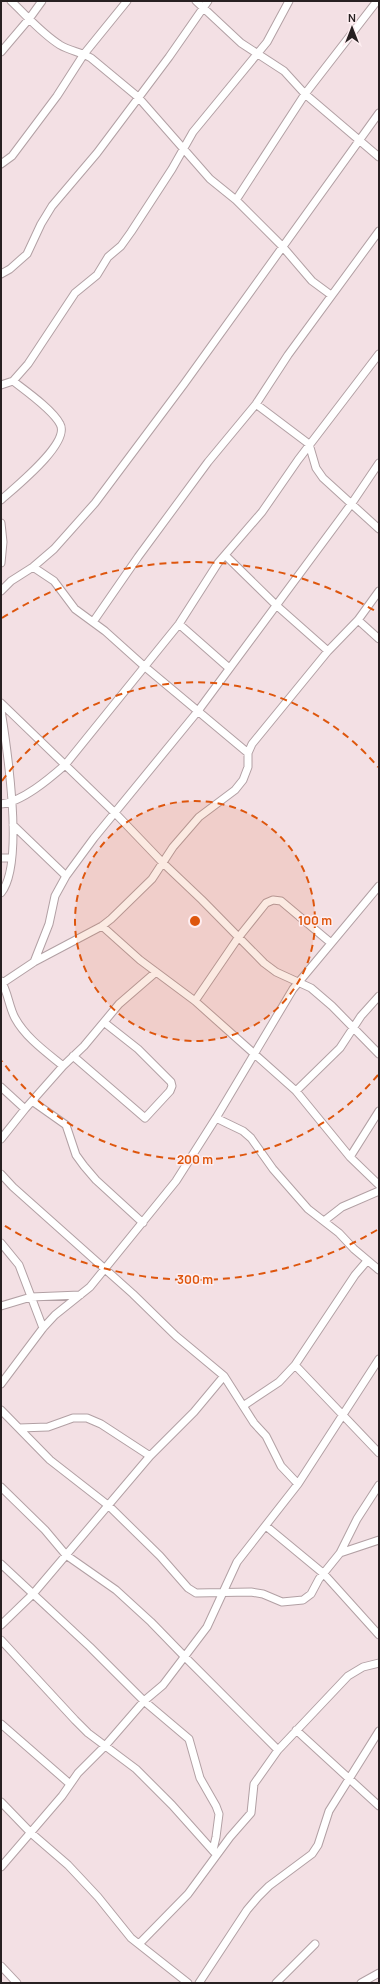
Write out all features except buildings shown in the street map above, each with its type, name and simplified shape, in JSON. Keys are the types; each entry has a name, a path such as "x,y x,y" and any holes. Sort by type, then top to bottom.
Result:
{"street":[{"path":"11,1 41,31 59,44 77,53 84,54 138,96 210,179 236,200 282,246 312,281 331,296"},
{"path":"1,52 42,1"},
{"path":"1,164 12,156 48,108 84,54 127,1"},
{"path":"196,1 241,43 284,71 305,94 379,157"},
{"path":"1,274 10,269 26,254 52,206 88,164 169,57 208,1"},
{"path":"1,385 13,381 28,364 75,293 91,281 108,258 128,237 184,150 193,132 258,54 277,27 289,1"},
{"path":"236,200 305,94 377,1"},
{"path":"1,591 22,572 33,567 54,549 95,503 184,384 379,112"},
{"path":"93,622 138,557 208,462 256,404 331,296 379,231"},
{"path":"1,804 12,803 65,765 179,624 212,572 262,512 309,444 379,354"},
{"path":"1,500 53,450 62,431 61,424 41,403 13,381"},
{"path":"256,404 309,444 316,468 323,478 379,529"},
{"path":"34,962 49,924 56,896 66,876 94,838 116,814 198,711 352,503 379,463"},
{"path":"1,523 3,542 1,560"},
{"path":"225,555 328,651"},
{"path":"33,567 54,581 75,609 93,622 248,753"},
{"path":"63,1066 36,1044 24,1031 14,1017 1,982 34,962 102,926 152,879 173,847 199,817 235,790 243,780 248,767 248,753 257,736 328,651 358,620 379,590"},
{"path":"358,620 379,639"},
{"path":"179,624 230,668"},
{"path":"1,703 116,814 163,864 202,900 238,938 276,972 311,988 354,1028 379,1054"},
{"path":"1,710 4,744 10,770 13,825 8,880 1,893"},
{"path":"13,825 66,876"},
{"path":"1,858 11,858"},
{"path":"1,1384 43,1328 90,1287 104,1268 143,1223 190,1160 298,981 379,886"},
{"path":"195,1001 238,938 266,903 273,900 281,901 331,943"},
{"path":"102,926 140,960 195,1001 296,1091 350,1157 379,1185"},
{"path":"1,1139 63,1066 105,1023 119,1004 156,972"},
{"path":"296,1091 340,1048 361,1016 379,996"},
{"path":"73,1056 145,1118 156,1107 170,1091 172,1086 171,1082 138,1050 105,1023"},
{"path":"1,1087 25,1109"},
{"path":"32,1101 66,1125 76,1155 84,1166 96,1180 143,1223"},
{"path":"350,1157 379,1111"},
{"path":"216,1118 243,1131 251,1138 290,1190 308,1209 339,1233 367,1261 379,1270"},
{"path":"1,1174 13,1187 104,1268 176,1336 224,1376 243,1406 266,1436 281,1466 298,1484"},
{"path":"324,1222 342,1207 379,1191"},
{"path":"1,1243 19,1265 43,1328"},
{"path":"243,1406 279,1382 295,1365 355,1276 367,1261"},
{"path":"1,1306 31,1297 80,1296"},
{"path":"1,1867 31,1833 78,1773 105,1746 144,1701 163,1685 185,1658 207,1627 237,1562 298,1484 331,1435 341,1415 379,1360"},
{"path":"295,1365 341,1415 379,1453"},
{"path":"1,1625 33,1594 150,1456 188,1417 224,1376"},
{"path":"1,1410 50,1460 109,1506 191,1591 196,1593 223,1591 263,1594 282,1602 297,1602 303,1600 311,1594 340,1553 357,1519 379,1485"},
{"path":"19,1428 48,1427 73,1418 87,1418 101,1424 150,1456"},
{"path":"1,1487 45,1530 66,1555 116,1590 151,1622 185,1658 278,1750"},
{"path":"266,1526 324,1574 379,1635"},
{"path":"340,1553 379,1540"},
{"path":"1,1564 144,1701 189,1739 200,1778 219,1814 214,1853"},
{"path":"1,1640 75,1720 105,1746 136,1769 172,1805 214,1853"},
{"path":"139,1944 188,1894 214,1853 251,1813 254,1784 278,1750 348,1676 364,1667 379,1663"},
{"path":"1,1724 70,1784"},
{"path":"296,1730 379,1806"},
{"path":"198,1983 247,1910 258,1897 269,1886 312,1854 318,1845 326,1816 379,1731"},
{"path":"1,1802 31,1833 68,1865 98,1897 121,1927 139,1944 188,1983"},
{"path":"276,1983 315,1944"},
{"path":"1,1966 17,1983"},
{"path":"361,1983 379,1973"}]}
